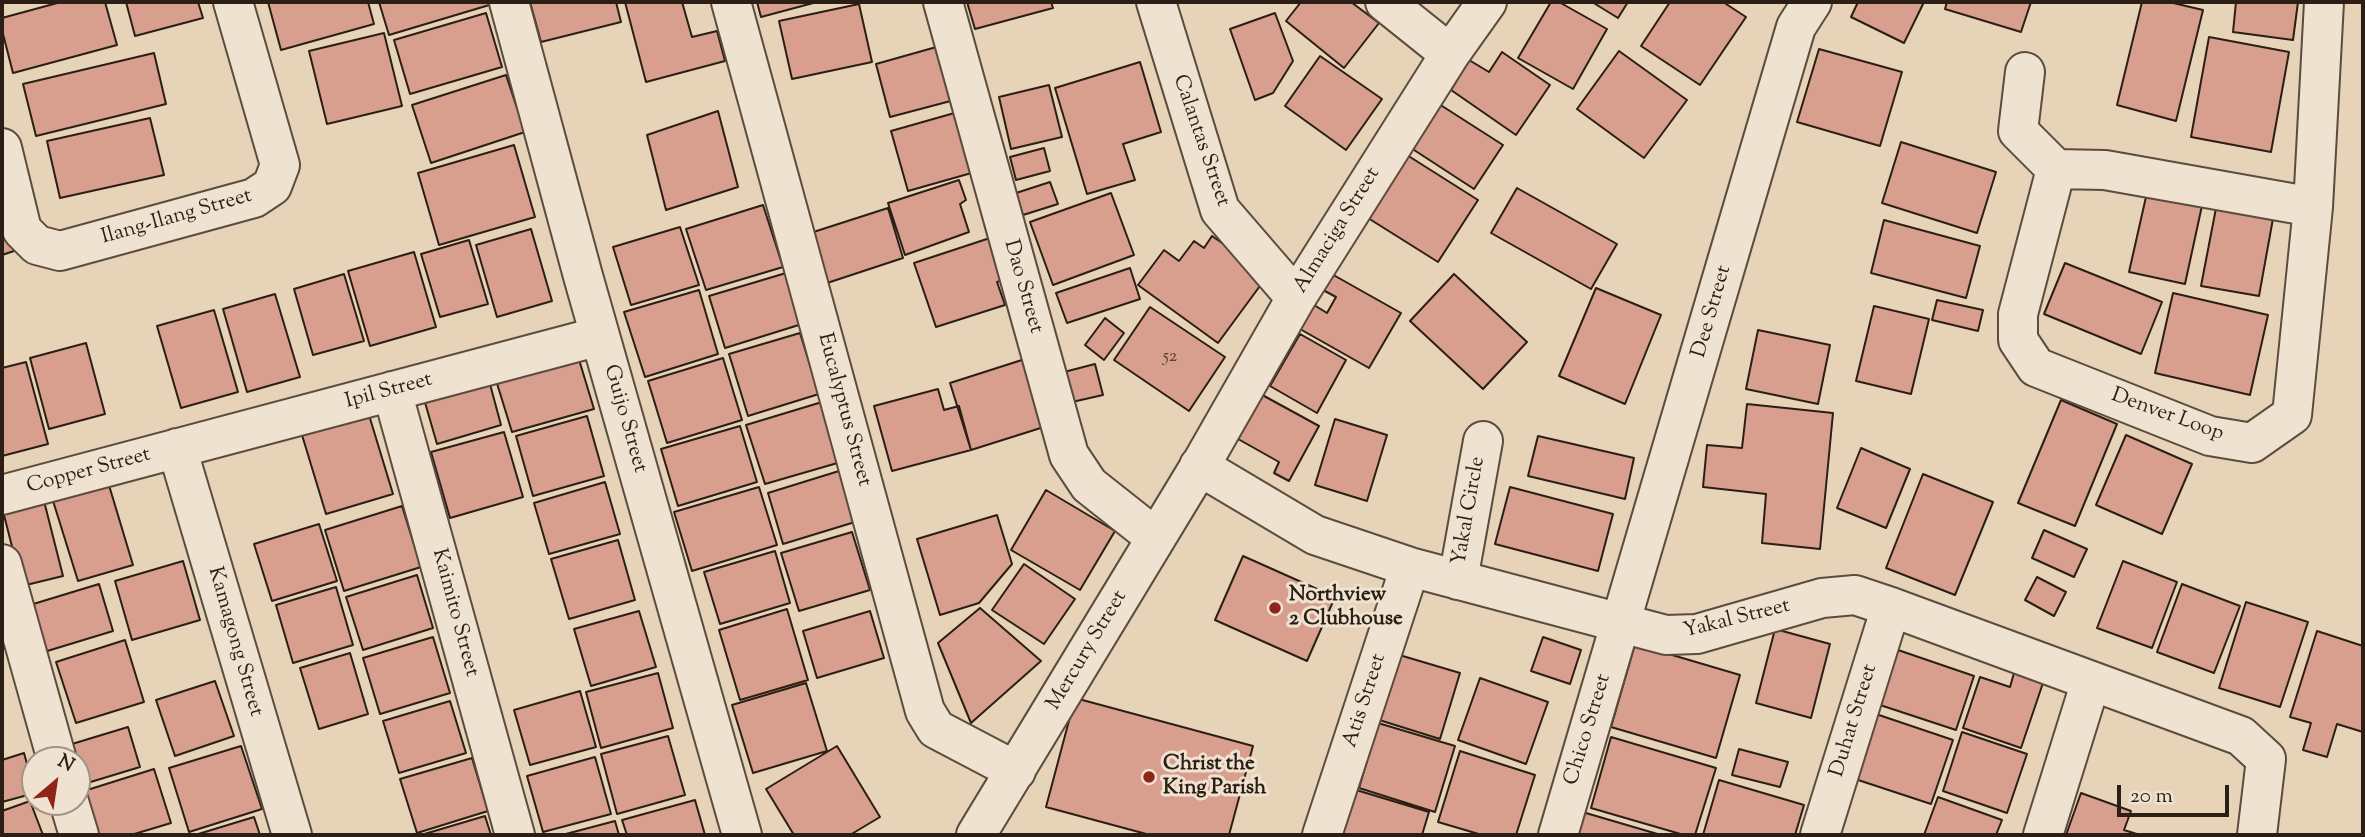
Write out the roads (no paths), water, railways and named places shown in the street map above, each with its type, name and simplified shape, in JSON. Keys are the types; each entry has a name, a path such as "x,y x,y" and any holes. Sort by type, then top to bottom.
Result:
{"street":[{"name":"Ilang-Ilang Street","path":"2,148 22,230 37,245 60,251 254,198 272,186 280,165 233,2"},
{"name":"Guijo Street","path":"509,2 600,336 742,835"},
{"name":"Eucalyptus Street","path":"731,2 925,711 936,729 1016,771"},
{"name":"Dao Street","path":"943,2 1069,455 1089,485 1156,538"},
{"name":"Calantas Street","path":"1156,2 1220,210 1297,298"},
{"path":"1385,2 1450,54"},
{"name":"Almaciga Street","path":"1199,466 1297,298 1450,54 1486,2"},
{"name":"Dee Street","path":"1621,626 1796,27 1812,2"},
{"name":"Denver Loop","path":"2056,169 2018,314 2018,340 2036,367 2210,436 2252,443 2292,415 2313,207 2324,2"},
{"path":"2025,72 2018,131 2056,169 2105,170 2313,207"},
{"name":"Ipil Street","path":"177,448 600,336"},
{"name":"Kaimito Street","path":"393,391 515,835"},
{"name":"Yakal Circle","path":"1458,580 1483,441"},
{"name":"Copper Street","path":"2,495 177,448"},
{"name":"Kamagong Street","path":"177,448 292,835"},
{"name":"Mercury Street","path":"976,835 1199,466"},
{"name":"Yakal Street","path":"1199,466 1315,535 1410,567 1621,626 1667,635 1697,634 1822,598 1855,595 1891,607 2241,736 2266,759 2257,835"},
{"path":"2,564 53,746"},
{"name":"Atis Street","path":"1322,835 1410,567"},
{"name":"Duhat Street","path":"1820,835 1891,607"},
{"name":"Chico Street","path":"1558,835 1621,626"},
{"path":"2043,835 2091,681"},
{"path":"73,816 79,835"}],"place":[{"name":"Northview 2 Clubhouse","path":"1275,608"},
{"name":"Christ the King Parish","path":"1149,777"}]}
